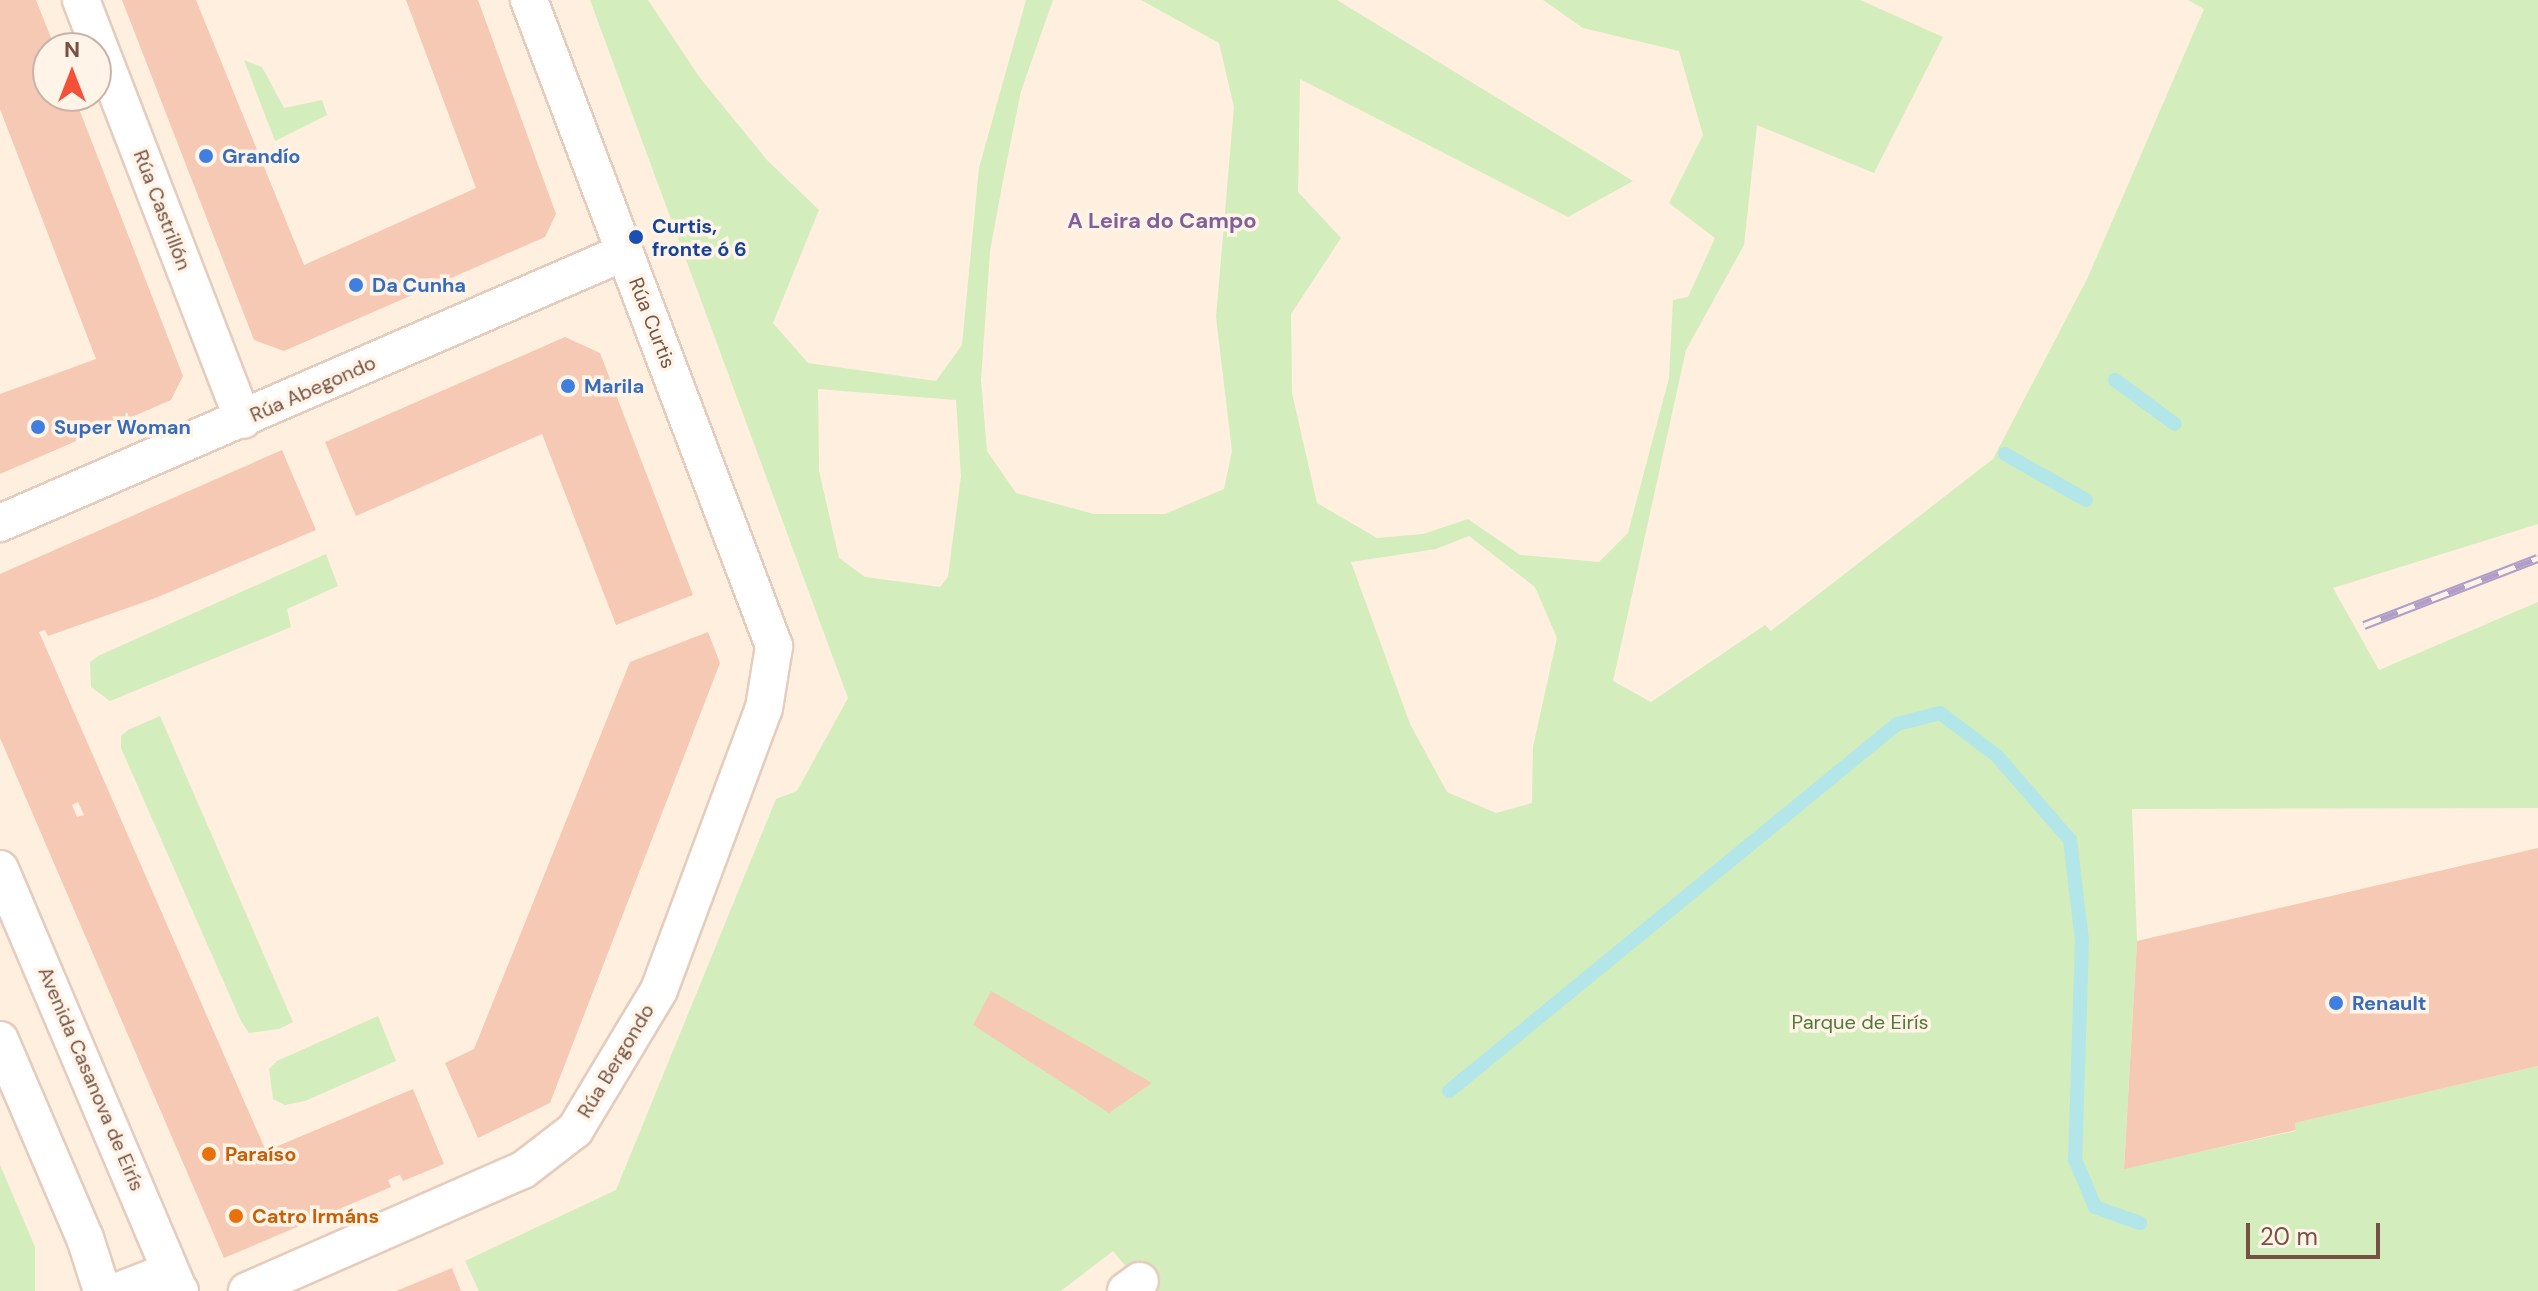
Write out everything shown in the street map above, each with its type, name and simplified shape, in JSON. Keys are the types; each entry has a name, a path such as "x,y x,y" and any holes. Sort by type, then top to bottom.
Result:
{"street":[{"name":"Rúa Castrillón","path":"81,0 243,420"},
{"name":"Rúa Curtis","path":"529,0 774,646"},
{"name":"Rúa Abegondo","path":"0,523 625,252"},
{"name":"Rúa Bergondo","path":"247,1291 523,1170 575,1130 659,990 764,708 774,646"},
{"name":"Avenida Casanova de Eirís","path":"0,869 180,1290"},
{"path":"0,1040 85,1238 102,1291"},
{"path":"118,1291 152,1278 180,1290"}],"green space":[{"name":"Parque de Eirís","path":"590,0 648,0 700,78 767,160 819,210 773,323 808,363 936,381 962,345 979,168 1026,0 1053,0 1021,91 990,251 981,380 987,451 1016,493 1094,514 1165,514 1224,489 1232,451 1216,317 1234,107 1219,43 1141,0 1337,0 1633,181 1568,217 1300,79 1298,192 1341,238 1291,314 1292,393 1317,503 1377,538 1423,534 1468,519 1520,555 1599,562 1628,533 1669,378 1673,300 1688,297 1715,238 1669,203 1703,135 1679,51 1583,28 1543,0 1860,0 1943,37 1874,173 1757,125 1744,245 1686,350 1613,681 1651,702 1765,625 1771,631 1993,459 2088,277 2204,9 2188,0 2538,0 2538,524 2333,588 2379,670 2538,602 2538,808 2132,809 2137,941 2124,1168 2296,1131 2295,1123 2538,1066 2538,1291 1146,1291 1113,1251 1061,1291 479,1291 465,1261 616,1190 776,799 797,791 848,698","holes":["818,389 956,400 961,476 948,577 940,587 865,577 839,558 819,471","1469,536 1535,587 1557,638 1533,747 1532,803 1496,813 1447,792 1410,724 1351,562 1436,549"]},
{"path":"244,60 262,67 284,108 322,100 327,115 275,141"},
{"path":"326,554 338,586 287,609 291,627 110,701 91,687 90,662 98,656"},
{"path":"160,716 293,1022 279,1029 249,1033 241,1021 121,748 121,736 128,730"},
{"path":"378,1016 396,1061 305,1101 285,1105 273,1099 269,1069 277,1061"},
{"path":"0,1165 35,1247 35,1291 0,1291"}],"building":[{"path":"0,0 36,0 49,32 32,32 32,112 80,112 183,376 171,400 0,474 0,394 96,359 0,109"},
{"path":"122,0 196,0 304,265 476,188 406,0 478,0 556,214 545,237 284,351 254,340"},
{"path":"565,337 600,353 693,595 616,625 542,434 356,516 325,442"},
{"path":"282,450 316,530 153,599 48,636 45,630 39,632 266,1151 413,1089 444,1164 403,1181 400,1175 394,1177 388,1180 391,1187 224,1258 0,738 0,574","holes":["78,802 84,815 77,817 72,805"]},
{"path":"708,632 720,663 550,1103 478,1138 445,1063 474,1049 630,662"},
{"name":"Renault","path":"2538,848 2538,1066 2295,1123 2296,1130 2124,1169 2137,941"},
{"path":"991,991 1152,1083 1109,1113 973,1025"},
{"path":"452,1268 461,1291 396,1291"}],"waterway":[{"path":"2115,380 2175,424"},
{"path":"2005,454 2086,500"},
{"path":"1449,1091 1897,724 1940,713 1997,756 2070,840 2082,940 2075,1159 2095,1207 2140,1223"}],"railway":[{"path":"2364,625 2538,558"}],"place":[{"name":"Grandío","path":"206,156"},
{"name":"Curtis, fronte ó 6","path":"636,237"},
{"name":"Da Cunha","path":"356,285"},
{"name":"Marila","path":"568,386"},
{"name":"Super Woman","path":"38,427"},
{"name":"Renault","path":"2336,1003"},
{"name":"Paraíso","path":"209,1154"},
{"name":"Catro Irmáns","path":"236,1216"}],"district":[{"name":"A Leira do Campo","path":"1162,221"}]}
